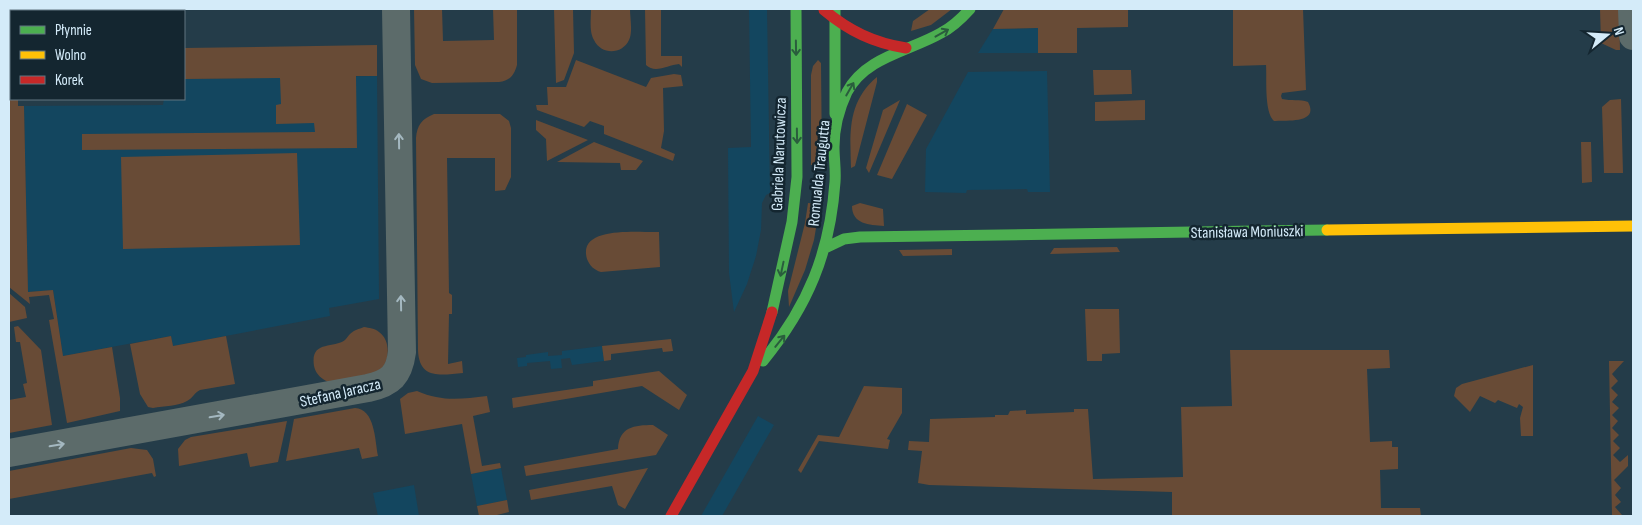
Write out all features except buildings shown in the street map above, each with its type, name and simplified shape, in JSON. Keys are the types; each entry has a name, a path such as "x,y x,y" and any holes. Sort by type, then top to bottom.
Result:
{"street":[{"name":"Stefana Jaracza","path":"9,453 368,388 384,383 395,375 401,361 402,352 396,9"},
{"name":"Gabriela Narutowicza","path":"792,222 798,158 796,9"},
{"name":"Romualda Traugutta","path":"823,9 835,14 851,32 888,46 906,48"},
{"name":"Romualda Traugutta","path":"671,516 753,371 788,331 802,307 819,268 826,248 833,206 835,135 848,91 856,80 877,63 948,30 958,23 970,9"},
{"path":"1632,9 1633,36"},
{"path":"824,34 835,14 849,10"},
{"path":"835,14 835,135"},
{"name":"Gabriela Narutowicza","path":"797,87 802,67 809,55"},
{"path":"833,206 846,227 860,237"},
{"name":"Romualda Traugutta","path":"753,371 774,304 792,222"},
{"name":"Stanisława Moniuszki","path":"826,248 844,239 860,237 1633,226"}],"shaded area":[{"path":"414,9 442,9 443,41 494,40 493,9 517,9 517,65 513,75 499,82 432,83 421,79 415,65"},
{"path":"554,9 573,9 574,53 564,80 556,83"},
{"path":"591,9 630,9 631,33 626,45 617,51 606,51 597,45 591,33"},
{"path":"645,9 661,9 661,56 682,56 682,67 679,64 653,69 646,65"},
{"path":"749,9 767,9 770,193 766,195 762,203 761,230 756,256 747,284 734,312 729,273 728,148 751,147"},
{"path":"930,9 952,9 931,25 911,31 913,21"},
{"path":"1004,9 1128,9 1128,27 1077,28 1077,53 1038,53 1038,28 993,29"},
{"path":"1233,9 1303,9 1306,90 1282,93 1281,96 1282,99 1308,102 1309,114 1305,117 1274,121 1267,103 1266,65 1233,66"},
{"path":"1600,9 1619,9 1620,50 1601,43"},
{"path":"1038,28 1038,53 978,53 993,29"},
{"path":"377,45 377,76 356,76 357,148 82,150 82,134 315,132 314,123 276,124 276,105 281,104 280,78 185,79 185,48"},
{"path":"576,60 646,87 651,78 674,74 681,75 683,86 663,88 664,131 661,148 675,154 673,161 604,134 604,126 590,121 584,127 537,110 536,105 548,105 547,87 566,87"},
{"path":"818,60 821,63 822,166 811,165 811,75 813,66"},
{"path":"9,62 10,100 18,100 18,106 24,106 28,292 53,290 63,356 112,347 120,398 120,411 67,423 49,320 54,319 49,295 29,297 30,304 9,287"},
{"path":"1093,70 1131,70 1132,94 1094,95"},
{"path":"1047,71 1050,192 1028,192 1027,189 967,190 966,193 925,192 926,149 968,72"},
{"path":"377,76 379,299 329,308 330,316 173,346 171,336 63,356 53,290 28,292 24,106 163,105 164,100 185,100 185,79"},
{"path":"877,77 855,166 851,168 850,143 855,108 867,87"},
{"path":"1621,99 1623,173 1604,173 1602,107 1610,100"},
{"path":"900,100 869,173 866,168 883,110"},
{"path":"1145,100 1145,120 1095,121 1095,102"},
{"path":"907,104 927,115 892,179 877,175"},
{"path":"434,114 500,114 509,121 511,128 511,177 505,190 495,191 495,158 447,158 449,293 452,295 452,314 449,314 448,364 462,361 463,373 439,375 433,374 422,367 418,350 416,138 421,123"},
{"path":"536,120 588,140 547,161 546,139 536,130"},
{"path":"594,142 643,161 636,170 621,170 620,163 557,162"},
{"path":"1581,142 1591,142 1592,182 1582,183"},
{"path":"297,153 300,245 123,249 121,157"},
{"path":"808,203 820,204 814,240 805,270 789,307 788,291 805,223"},
{"path":"860,203 883,209 884,226 867,224 858,220 855,217 852,206"},
{"path":"625,232 659,232 660,267 601,272 589,264 586,248 591,241 600,236"},
{"path":"1117,247 1120,252 1050,254 1054,248"},
{"path":"952,249 952,255 903,256 899,250"},
{"path":"9,293 25,307 27,318 9,322"},
{"path":"1085,309 1119,309 1120,353 1102,354 1102,361 1087,361"},
{"path":"18,326 41,350 52,425 9,433 9,400 26,397 23,384 27,383 20,342 16,342 14,327"},
{"path":"364,327 377,331 386,341 388,353 385,364 377,373 330,383 324,380 316,372 314,366 315,352 324,347 340,343 353,332"},
{"path":"171,336 173,346 226,336 235,384 200,390 183,403 153,408 148,407 140,394 130,344"},
{"path":"671,339 673,351 663,352 662,348 611,354 611,360 604,361 602,346"},
{"path":"602,346 604,361 572,365 570,358 561,359 562,368 551,369 550,361 527,363 527,366 518,367 517,358 526,357 526,355 548,352 548,356 562,355 562,351"},
{"path":"1230,350 1389,350 1390,368 1367,369 1370,442 1392,441 1392,447 1398,447 1398,469 1380,470 1381,508 1420,508 1421,516 1172,516 1172,492 929,485 918,483 922,451 908,450 909,441 929,442 930,419 995,417 995,415 1008,415 1010,411 1026,410 1026,414 1074,412 1074,409 1088,409 1093,479 1183,477 1181,407 1232,406"},
{"path":"1609,361 1624,361 1612,374 1618,381 1611,388 1618,395 1612,402 1619,408 1612,415 1618,421 1612,428 1619,435 1613,441 1620,448 1613,455 1620,462 1628,455 1628,466 1614,480 1621,488 1615,495 1621,502 1615,507 1622,515 1620,516 1612,516"},
{"path":"1533,365 1533,436 1521,436 1520,418 1523,407 1519,404 1517,408 1498,400 1495,403 1480,396 1470,412 1454,396 1456,388 1462,384"},
{"path":"659,371 687,395 679,410 642,386 513,408 512,398 593,386 593,381"},
{"path":"864,386 902,388 902,413 887,439 890,440 888,449 819,441 801,473 798,470 818,435 839,437"},
{"path":"417,391 443,398 460,399 487,396 490,412 473,416 482,466 500,463 501,468 471,474 462,424 405,434 400,399 408,393"},
{"path":"355,408 362,410 370,419 375,434 378,456 362,459 359,448 286,461 294,419"},
{"path":"758,416 774,425 722,516 701,516"},
{"path":"287,421 278,462 250,467 247,453 179,466 178,449 185,440 191,437"},
{"path":"653,425 668,435 656,455 526,476 524,466 618,449 621,436 629,429"},
{"path":"131,448 147,450 153,459 156,476 154,477 152,473 9,499 9,471"},
{"path":"501,468 507,500 477,506 471,474"},
{"path":"648,468 625,509 618,505 612,486 531,500 529,490"},
{"path":"414,485 419,516 378,516 373,493"},
{"path":"507,500 509,512 493,516 479,516 477,506"}],"traffic: fast":[{"path":"772,312 792,222 797,177 796,9"},
{"path":"835,9 835,114"},
{"path":"763,361 793,320 814,278 822,255 832,208 835,178 834,147 836,126 847,92 855,80 876,63 945,31 970,9"},
{"path":"825,248 844,239 860,237 1327,230"}],"traffic: slow":[{"path":"1327,230 1633,226"}],"traffic: jam":[{"path":"824,10 862,35 883,43 906,48"},
{"path":"671,516 753,371 772,312"}]}
